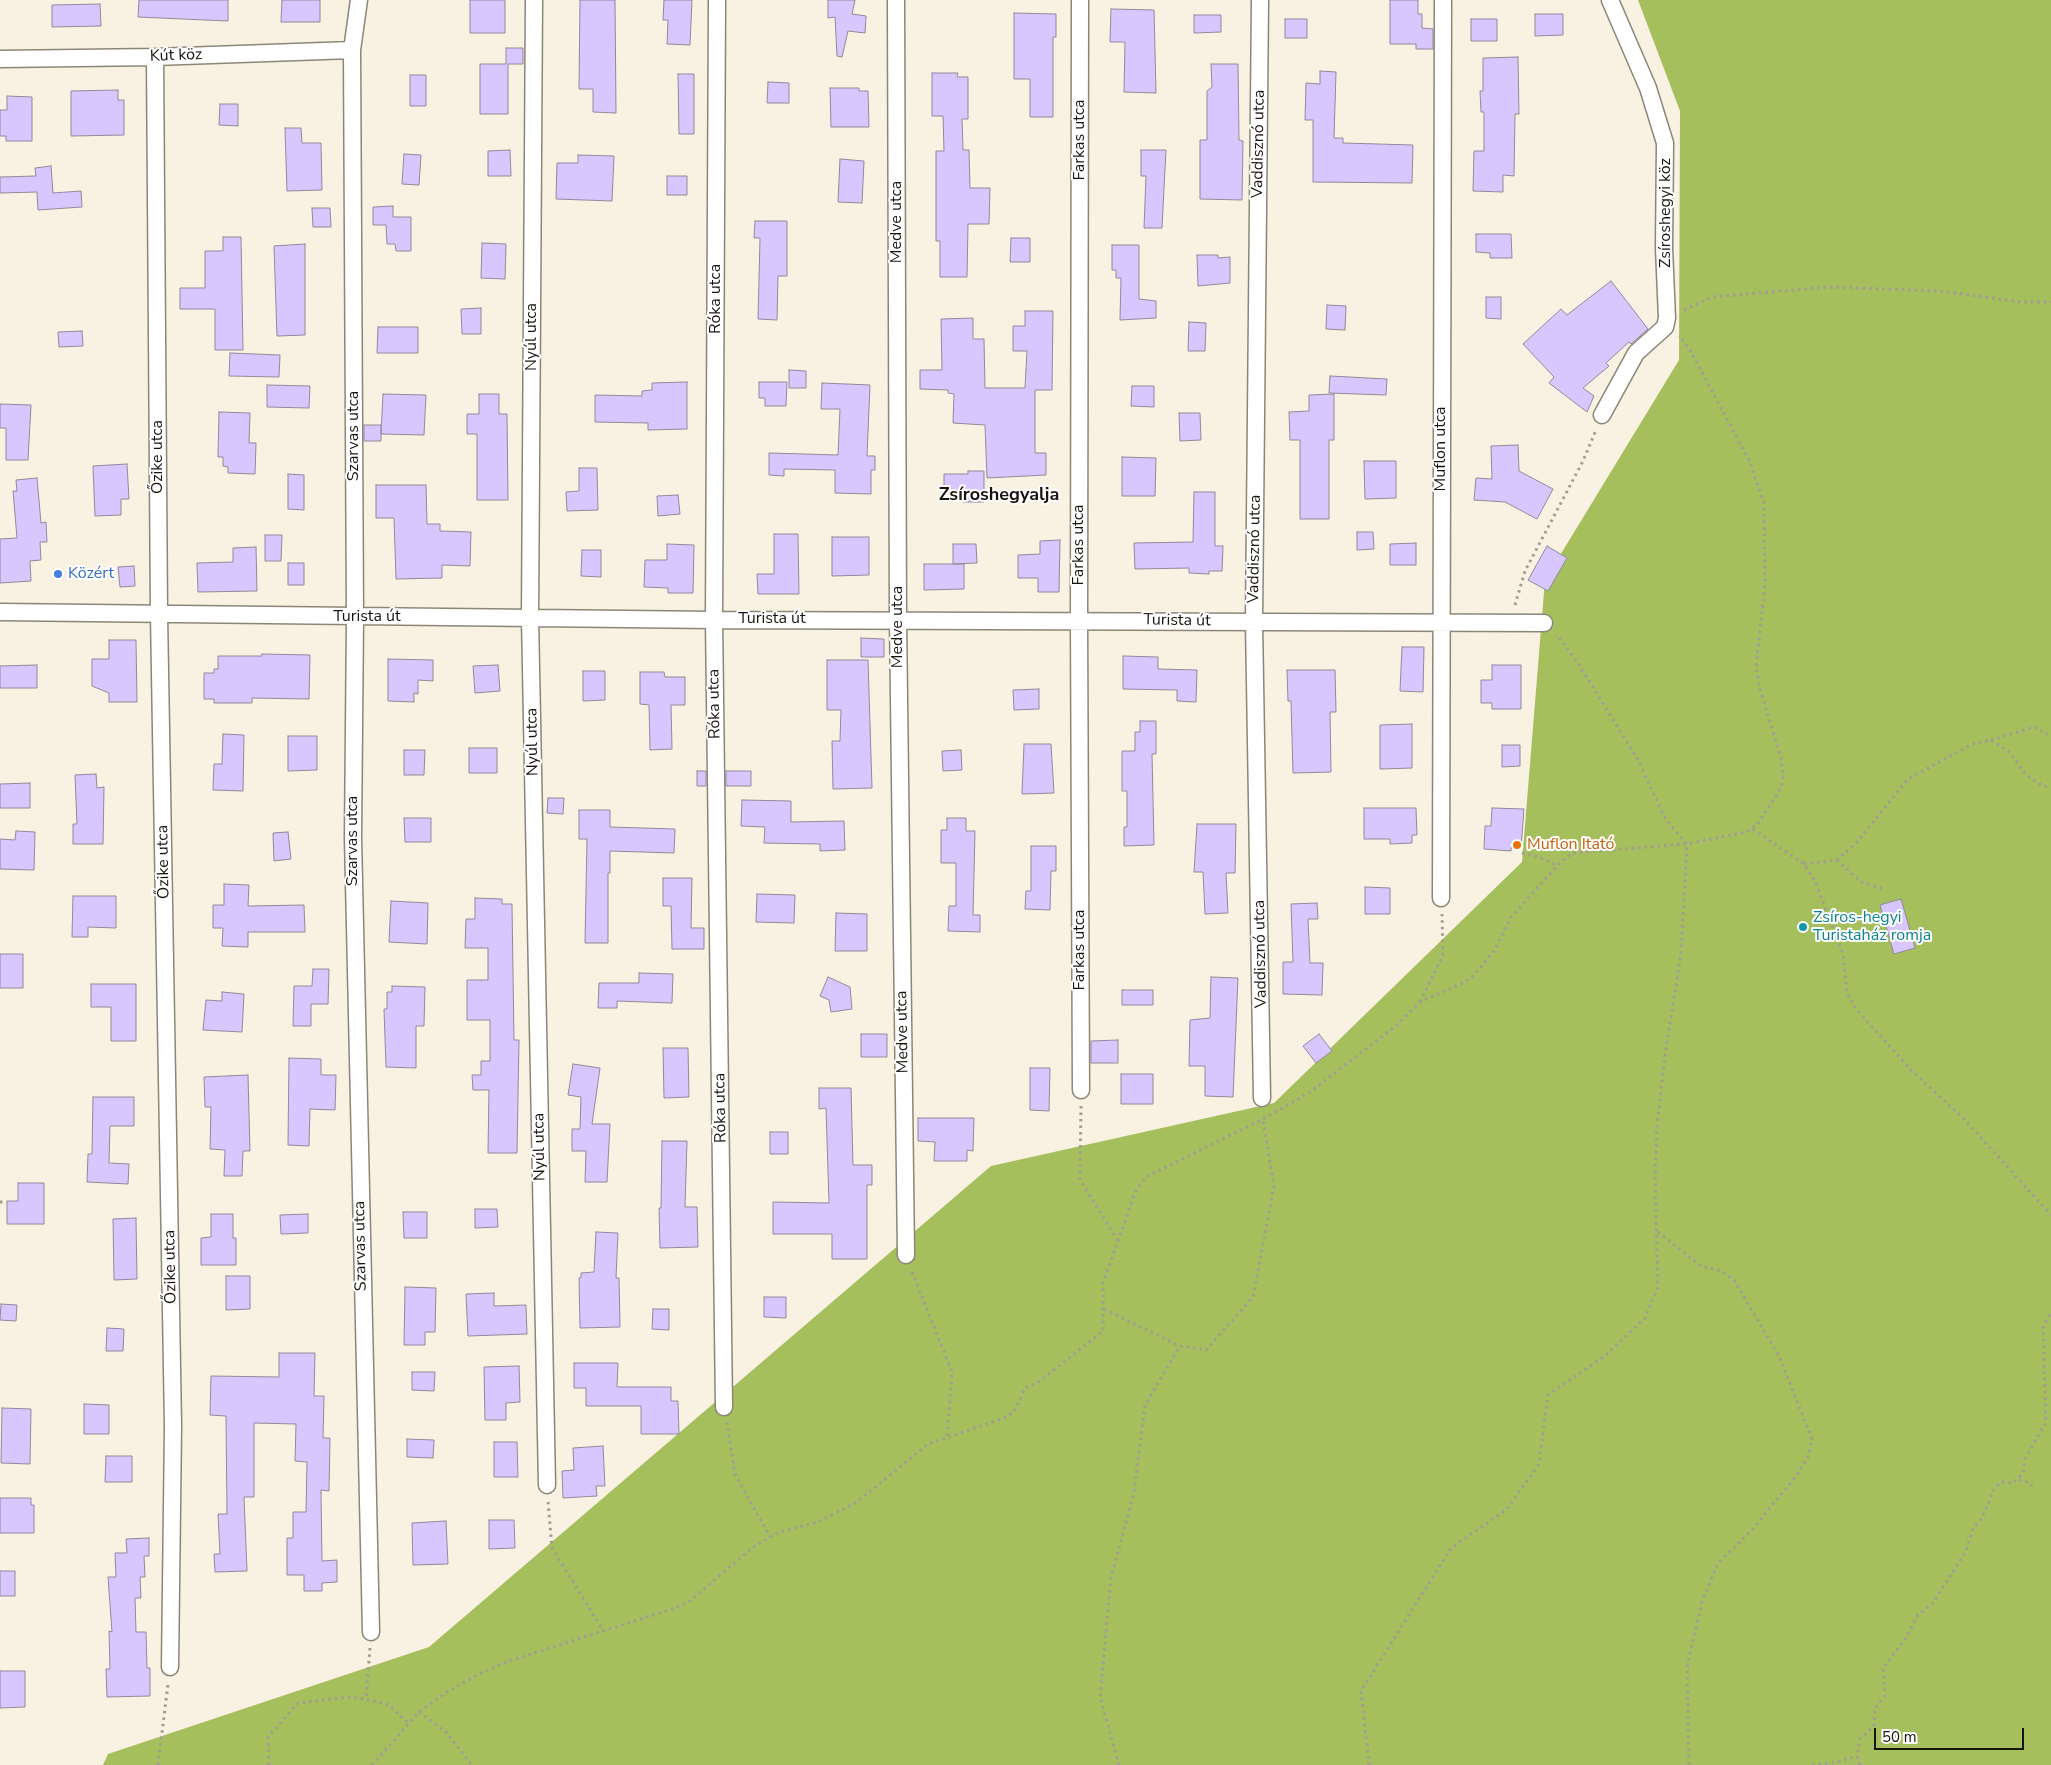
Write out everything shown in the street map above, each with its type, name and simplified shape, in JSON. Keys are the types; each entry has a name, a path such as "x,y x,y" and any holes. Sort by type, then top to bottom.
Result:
{"street":[{"name":"Szarvas utca","path":"359,0 352,50 355,617 353,847 371,1632"},
{"name":"Nyúl utca","path":"534,0 530,617 547,1484"},
{"name":"Róka utca","path":"718,0 714,620 724,1407"},
{"name":"Medve utca","path":"896,0 898,619 906,1255"},
{"name":"Farkas utca","path":"1080,0 1078,620 1081,1090"},
{"name":"Vaddisznó utca","path":"1260,0 1254,622 1262,1098"},
{"name":"Muflon utca","path":"1441,898 1440,622 1443,0"},
{"name":"Zsíroshegyi köz","path":"1610,0 1648,88 1665,143 1664,248 1667,321"},
{"name":"Kút köz","path":"0,59 155,57 352,50"},
{"name":"Őzike utca","path":"155,57 159,614 173,1398 170,1667"},
{"path":"1602,415 1636,353 1667,321"},
{"name":"Turista út","path":"0,612 714,620 898,619 1544,623"}],"path":[{"path":"1420,1002 1464,982 1476,973 1494,951 1511,918 1572,853 1687,844 1746,832 1753,829 1774,801 1781,788 1783,778 1781,758 1760,689 1756,667 1765,584 1764,503 1749,460 1690,350 1667,321 1712,297 1828,287 1939,291 2022,302 2051,302"},
{"path":"1510,623 1525,571 1583,460 1602,415"},
{"path":"1369,1765 1361,1691 1451,1548 1506,1510 1539,1464 1548,1395 1606,1355 1645,1318 1658,1287 1655,1177 1658,1126 1665,1055 1681,954 1687,844 1666,820 1637,758 1576,660 1563,641 1544,623"},
{"path":"1804,864 1837,860 1857,842 1908,779 1974,744 2034,727 2051,736"},
{"path":"1991,740 2009,752 2026,775 2043,786 2051,787"},
{"path":"1753,829 1804,864 1815,881 1831,918 1843,954 1847,993 1857,1010 1910,1069 1965,1120 2051,1215"},
{"path":"1522,853 1539,857 1558,866"},
{"path":"1837,860 1861,882 1884,889"},
{"path":"372,1765 419,1712 447,1692 490,1669 675,1608 690,1601 753,1547 786,1529 818,1522 857,1502 928,1444 1004,1418 1014,1412 1025,1388 1036,1383 1103,1331 1103,1283 1135,1193 1146,1177 1264,1120 1310,1092 1396,1026 1420,1002 1443,955 1441,898"},
{"path":"1081,1090 1080,1180 1118,1239"},
{"path":"1104,1309 1180,1346 1206,1350 1253,1297 1274,1186 1262,1098"},
{"path":"0,1202 7,1202"},
{"path":"1657,1231 1701,1266 1721,1271 1734,1280 1779,1356 1812,1439 1809,1454 1798,1475 1752,1530 1718,1562 1702,1602 1687,1667 1688,1765"},
{"path":"906,1255 952,1372 947,1436"},
{"path":"2018,1480 2023,1473 2025,1460 2046,1422 2043,1328 2051,1312"},
{"path":"1118,1765 1100,1697 1111,1578 1134,1493 1145,1405 1180,1346"},
{"path":"724,1407 735,1474 770,1537"},
{"path":"1860,1765 1857,1756 1860,1739 1874,1726 1875,1708 1885,1696 1883,1668 1904,1641 1918,1615 1933,1603 1966,1551 1995,1487 2003,1482 2018,1480 2030,1483 2032,1486"},
{"path":"547,1484 552,1548 604,1632"},
{"path":"366,1700 371,1632"},
{"path":"158,1765 170,1667"},
{"path":"269,1765 268,1737 298,1703 350,1697 389,1705 408,1723"},
{"path":"419,1712 447,1733 472,1765"},
{"path":"1812,1765 1834,1763 1857,1756"}],"green space":[{"path":"1638,0 2051,0 2051,1765 103,1765 108,1754 429,1647 991,1166 1274,1103 1522,862 1545,580 1679,360 1680,111"}],"building":[{"path":"139,0 228,0 228,21 138,17"},
{"path":"282,0 320,0 320,22 281,22"},
{"path":"470,0 505,0 505,33 470,33"},
{"path":"580,0 615,0 616,113 593,112 593,89 579,89"},
{"path":"664,0 692,0 690,45 667,44 668,20 663,20"},
{"path":"828,0 855,0 852,14 866,16 865,33 848,31 842,57 837,56 835,17 828,18"},
{"path":"1390,0 1418,0 1418,14 1422,14 1422,28 1433,29 1433,49 1416,49 1416,44 1390,44"},
{"path":"100,4 101,26 52,27 52,5"},
{"path":"1111,9 1154,10 1156,93 1124,92 1125,42 1110,42"},
{"path":"1014,13 1056,14 1056,37 1053,37 1053,117 1030,117 1030,79 1014,79"},
{"path":"1535,14 1563,14 1563,35 1535,36"},
{"path":"1194,15 1221,15 1221,32 1194,33"},
{"path":"1285,19 1307,19 1307,38 1285,38"},
{"path":"1471,19 1497,19 1497,41 1471,41"},
{"path":"506,48 523,48 523,64 508,64 508,114 480,114 480,64 506,64"},
{"path":"1518,57 1519,114 1515,114 1514,176 1503,175 1503,192 1473,191 1474,151 1484,151 1484,112 1481,112 1480,91 1483,91 1483,58"},
{"path":"1211,64 1238,64 1239,140 1243,141 1242,200 1200,199 1200,140 1207,140 1207,91 1212,87"},
{"path":"1320,71 1336,72 1334,138 1343,138 1343,143 1413,145 1412,183 1313,182 1313,120 1305,120 1306,83 1320,84"},
{"path":"932,73 958,73 957,77 968,77 968,119 962,119 963,150 969,150 970,188 990,188 989,224 968,224 967,277 940,277 940,241 936,241 936,151 944,151 943,116 932,116"},
{"path":"678,74 694,74 694,134 679,134"},
{"path":"410,75 426,75 426,106 410,106"},
{"path":"768,82 789,83 789,103 767,103"},
{"path":"830,88 859,88 859,91 868,91 869,127 831,127"},
{"path":"118,90 118,100 124,100 124,135 71,136 71,91"},
{"path":"7,96 32,97 32,141 6,141 6,136 0,136 0,110 7,110"},
{"path":"220,104 238,104 238,126 219,125"},
{"path":"285,128 301,128 302,143 321,143 322,190 287,191"},
{"path":"510,150 511,176 488,176 488,151"},
{"path":"1141,150 1166,150 1162,228 1144,228 1146,176 1141,176"},
{"path":"404,154 421,155 419,185 402,184"},
{"path":"578,155 614,156 612,201 556,199 557,163 578,163"},
{"path":"840,159 864,161 862,203 838,202"},
{"path":"51,166 53,193 81,191 82,207 38,210 37,192 0,193 0,177 36,176 35,168"},
{"path":"667,176 687,176 687,195 667,195"},
{"path":"393,206 393,217 411,217 411,251 396,251 395,244 387,244 386,225 373,225 373,207"},
{"path":"312,208 330,208 331,227 313,227"},
{"path":"755,221 787,221 787,276 778,276 777,320 758,319 760,238 754,238"},
{"path":"1476,234 1511,234 1512,258 1490,258 1490,253 1476,252"},
{"path":"223,237 241,237 243,350 215,350 215,309 180,309 180,288 205,288 205,251 223,251"},
{"path":"1011,238 1030,238 1030,262 1010,262"},
{"path":"482,243 506,244 505,279 481,278"},
{"path":"305,244 305,335 277,336 274,246"},
{"path":"1112,245 1139,245 1139,299 1156,301 1156,318 1120,320 1121,278 1116,278 1116,270 1112,270"},
{"path":"1197,255 1218,255 1218,258 1230,257 1230,283 1198,286"},
{"path":"1611,281 1648,329 1631,344 1629,342 1606,363 1609,366 1583,388 1594,396 1587,412 1549,383 1554,377 1523,344 1561,309 1567,315"},
{"path":"1486,297 1501,297 1501,319 1486,318"},
{"path":"1327,305 1346,306 1345,330 1326,329"},
{"path":"481,308 481,334 462,334 461,309"},
{"path":"1025,311 1053,311 1052,390 1035,390 1035,453 1046,453 1046,475 987,478 985,425 953,423 954,394 948,393 948,390 920,389 920,370 942,370 941,319 973,318 973,339 984,339 985,388 1025,388 1027,351 1013,351 1013,326 1025,326"},
{"path":"1189,322 1206,323 1205,351 1188,351"},
{"path":"378,327 418,327 418,353 377,353"},
{"path":"82,331 83,346 59,347 58,332"},
{"path":"230,353 280,355 279,377 229,376"},
{"path":"789,370 806,371 806,388 789,388"},
{"path":"1330,376 1387,379 1386,395 1329,393"},
{"path":"687,382 687,429 648,430 648,423 595,422 595,395 642,396 642,391 652,390 652,383"},
{"path":"759,382 787,382 786,406 765,406 765,398 759,398"},
{"path":"822,383 870,385 867,456 875,456 875,470 871,470 871,494 835,493 835,470 784,469 784,476 769,475 769,453 838,455 840,409 821,409"},
{"path":"267,385 310,386 309,408 267,407"},
{"path":"1132,386 1154,386 1154,407 1131,406"},
{"path":"383,394 426,395 424,435 381,434"},
{"path":"479,394 499,394 499,414 507,414 508,500 477,500 477,434 467,434 467,414 479,414"},
{"path":"1334,394 1334,440 1329,440 1329,519 1300,519 1300,440 1290,440 1289,412 1309,411 1309,395"},
{"path":"0,404 31,405 28,460 6,460 6,428 0,428"},
{"path":"219,412 250,413 249,443 256,443 255,474 228,473 228,467 223,466 223,457 218,457"},
{"path":"1179,413 1200,413 1201,440 1180,441"},
{"path":"364,425 381,425 381,441 364,441"},
{"path":"1518,445 1519,471 1553,489 1537,519 1505,502 1474,500 1476,478 1492,479 1491,446"},
{"path":"1122,457 1156,458 1155,496 1122,496"},
{"path":"1364,461 1396,461 1396,498 1365,499"},
{"path":"127,464 129,499 121,499 121,515 95,516 93,466"},
{"path":"579,468 597,468 598,510 567,511 566,492 579,491"},
{"path":"968,471 984,471 984,502 963,502 963,493 944,494 944,474 968,474"},
{"path":"288,474 304,475 304,510 288,509"},
{"path":"37,478 41,523 46,522 47,542 40,542 41,560 30,561 31,581 0,583 0,539 17,538 13,491 17,491 16,480"},
{"path":"376,485 426,485 427,524 440,524 440,531 471,532 470,566 442,565 442,578 396,579 394,518 376,518"},
{"path":"1194,492 1215,492 1215,546 1223,546 1222,571 1209,571 1209,574 1189,573 1189,568 1135,569 1134,543 1193,542"},
{"path":"678,495 680,514 658,516 657,496"},
{"path":"1357,532 1373,532 1374,549 1357,550"},
{"path":"774,534 798,534 799,594 758,594 757,574 774,574"},
{"path":"265,535 282,535 281,561 265,561"},
{"path":"832,537 869,537 869,575 832,576"},
{"path":"1060,540 1059,592 1038,592 1038,578 1018,578 1018,555 1040,554 1040,541"},
{"path":"1416,543 1416,565 1390,565 1390,544"},
{"path":"667,544 694,545 693,593 668,593 668,588 644,587 645,560 667,560"},
{"path":"953,544 976,544 977,563 953,564"},
{"path":"1547,546 1567,558 1548,591 1528,580"},
{"path":"256,547 257,591 198,592 197,563 233,562 233,548"},
{"path":"582,550 601,550 601,577 581,576"},
{"path":"288,563 304,563 304,585 288,585"},
{"path":"924,564 964,564 964,589 924,590"},
{"path":"134,566 135,586 120,587 118,567"},
{"path":"861,638 884,639 884,657 861,657"},
{"path":"109,640 136,640 137,702 109,702 109,693 92,686 92,659 109,659"},
{"path":"1402,647 1424,647 1423,692 1400,691"},
{"path":"262,654 310,655 309,699 252,698 252,703 214,703 214,699 204,699 204,673 214,673 214,669 218,669 218,656 262,656"},
{"path":"1123,656 1158,657 1158,669 1197,670 1196,702 1177,701 1177,690 1123,689"},
{"path":"388,659 433,660 433,681 418,680 418,694 414,693 414,702 388,701"},
{"path":"827,660 868,660 872,788 833,789 832,741 840,741 841,710 827,710"},
{"path":"37,665 37,688 0,688 0,666"},
{"path":"498,665 500,691 475,693 473,666"},
{"path":"1492,665 1521,665 1521,709 1492,709 1492,703 1481,703 1481,680 1492,680"},
{"path":"1287,670 1335,670 1336,712 1330,712 1331,772 1293,773 1291,701 1288,701"},
{"path":"583,671 605,671 605,700 583,701"},
{"path":"640,672 664,672 665,677 685,677 685,705 671,705 672,749 650,750 649,705 640,704"},
{"path":"1039,689 1039,709 1014,710 1013,690"},
{"path":"1140,721 1156,721 1156,754 1152,754 1154,845 1124,846 1124,827 1127,827 1127,791 1122,791 1122,751 1135,751 1135,732 1140,732"},
{"path":"1412,724 1412,768 1380,769 1380,725"},
{"path":"223,734 244,735 243,791 213,790 214,764 222,764"},
{"path":"288,736 317,736 317,770 288,771"},
{"path":"1024,744 1051,744 1054,793 1022,794"},
{"path":"1502,745 1520,745 1520,766 1502,767"},
{"path":"469,748 497,748 497,773 469,773"},
{"path":"404,750 425,750 424,775 404,775"},
{"path":"961,750 962,770 943,771 942,751"},
{"path":"697,771 706,771 706,786 697,786"},
{"path":"726,771 751,771 751,786 726,786"},
{"path":"96,774 97,788 104,787 103,844 73,844 73,824 77,824 75,775"},
{"path":"30,783 30,808 0,808 0,784"},
{"path":"548,798 564,798 563,814 547,813"},
{"path":"742,800 791,801 791,822 844,821 845,850 820,851 820,844 764,843 765,827 741,826"},
{"path":"1364,808 1416,808 1417,835 1412,835 1412,843 1390,844 1390,839 1364,839"},
{"path":"1492,808 1524,809 1521,848 1511,848 1511,851 1484,849 1485,826 1491,826"},
{"path":"579,810 610,810 610,827 675,829 674,853 610,851 610,873 608,873 608,943 585,943 587,839 579,839"},
{"path":"404,818 431,818 431,842 405,842"},
{"path":"947,818 966,818 966,831 975,831 973,915 980,915 980,932 948,931 949,906 956,906 956,863 941,863 941,830 947,830"},
{"path":"1197,824 1236,824 1235,873 1226,873 1228,913 1205,914 1203,872 1194,872"},
{"path":"16,831 35,832 34,870 0,869 0,839 15,840"},
{"path":"288,832 291,859 274,861 273,833"},
{"path":"1031,846 1056,846 1056,871 1051,871 1050,910 1025,909 1026,891 1031,891"},
{"path":"663,878 692,878 691,928 704,928 704,949 672,949 671,906 663,906"},
{"path":"224,884 249,885 248,906 304,905 305,932 248,932 248,947 222,946 223,928 213,928 213,905 224,905"},
{"path":"1365,887 1390,888 1390,914 1365,914"},
{"path":"757,894 795,895 794,923 756,922"},
{"path":"73,896 116,896 116,928 88,927 88,937 72,937"},
{"path":"475,898 502,899 502,904 512,904 514,1040 519,1040 517,1153 488,1153 489,1090 473,1090 472,1075 481,1075 481,1061 490,1061 490,1020 467,1020 467,980 488,980 488,948 465,948 466,919 475,919"},
{"path":"1901,899 1915,948 1894,954 1880,905"},
{"path":"391,901 428,903 427,944 389,942"},
{"path":"1317,903 1318,919 1308,919 1310,963 1323,963 1322,995 1283,994 1283,962 1293,962 1291,904"},
{"path":"836,913 867,914 867,951 835,951"},
{"path":"0,954 23,954 23,988 0,988"},
{"path":"313,969 329,969 328,1004 311,1004 311,1026 293,1026 294,986 312,986"},
{"path":"639,973 673,974 672,1003 617,1001 617,1008 598,1008 599,983 639,983"},
{"path":"828,977 850,987 852,1009 831,1012 829,1000 820,996"},
{"path":"1211,977 1238,978 1233,1097 1205,1096 1205,1066 1189,1066 1190,1020 1210,1018"},
{"path":"91,984 136,984 136,1041 111,1041 111,1007 91,1007"},
{"path":"392,986 425,987 424,1026 416,1026 416,1068 386,1067 384,1009 387,1009 387,992 392,992"},
{"path":"1122,990 1153,990 1153,1005 1122,1005"},
{"path":"222,992 244,994 242,1032 203,1030 206,1000 222,1001"},
{"path":"861,1034 887,1034 887,1057 861,1057"},
{"path":"1319,1034 1332,1051 1316,1063 1303,1046"},
{"path":"1118,1040 1118,1063 1091,1063 1091,1041"},
{"path":"663,1048 688,1048 689,1097 664,1098"},
{"path":"289,1058 321,1059 321,1075 336,1075 335,1110 310,1109 309,1146 288,1145"},
{"path":"573,1064 600,1068 592,1124 610,1124 607,1182 585,1182 586,1151 572,1151 572,1129 580,1129 581,1097 568,1095"},
{"path":"1030,1068 1050,1068 1049,1111 1030,1110"},
{"path":"1121,1074 1153,1074 1153,1104 1121,1104"},
{"path":"248,1075 250,1151 243,1151 242,1176 224,1176 225,1150 210,1149 211,1107 205,1107 204,1077"},
{"path":"819,1088 851,1088 853,1165 872,1165 872,1185 867,1185 867,1259 832,1259 832,1234 773,1234 773,1202 829,1203 826,1108 819,1109"},
{"path":"93,1097 134,1097 134,1126 110,1126 109,1163 129,1164 128,1184 87,1182 88,1154 92,1154"},
{"path":"918,1118 974,1118 973,1151 967,1150 967,1161 934,1161 935,1142 918,1141"},
{"path":"770,1132 788,1132 788,1154 770,1154"},
{"path":"662,1141 687,1141 685,1207 697,1207 698,1247 660,1248 659,1208 661,1208"},
{"path":"18,1183 44,1183 44,1224 7,1224 7,1201 18,1201"},
{"path":"475,1209 497,1209 498,1227 475,1228"},
{"path":"403,1212 427,1212 427,1238 404,1238"},
{"path":"211,1214 233,1214 233,1238 236,1238 236,1265 201,1265 201,1238 211,1237"},
{"path":"308,1214 308,1233 281,1234 280,1215"},
{"path":"136,1218 137,1279 114,1280 113,1219"},
{"path":"596,1232 618,1233 616,1278 619,1278 620,1327 580,1328 579,1278 581,1273 594,1272"},
{"path":"226,1276 250,1276 250,1309 226,1310"},
{"path":"405,1287 436,1288 435,1332 425,1332 425,1345 404,1345"},
{"path":"494,1293 494,1306 526,1305 527,1334 468,1336 466,1294"},
{"path":"764,1297 786,1297 786,1318 764,1317"},
{"path":"1,1304 17,1305 16,1321 0,1320"},
{"path":"653,1309 669,1309 669,1330 652,1329"},
{"path":"107,1328 124,1329 123,1351 106,1351"},
{"path":"279,1353 315,1353 314,1396 324,1396 323,1438 330,1438 329,1491 321,1490 322,1561 337,1560 337,1582 322,1583 322,1591 304,1591 304,1575 287,1575 287,1538 293,1538 293,1512 306,1512 307,1462 295,1461 296,1424 254,1423 254,1497 244,1497 247,1571 215,1572 214,1554 220,1554 218,1514 227,1514 226,1416 210,1415 211,1376 279,1377"},
{"path":"574,1363 618,1363 617,1387 671,1387 671,1401 678,1401 679,1434 641,1434 641,1406 586,1406 586,1388 574,1388"},
{"path":"519,1366 520,1402 506,1403 506,1420 485,1420 484,1367"},
{"path":"412,1372 435,1372 434,1391 412,1390"},
{"path":"84,1404 109,1405 109,1434 84,1434"},
{"path":"2,1408 31,1409 30,1464 1,1463"},
{"path":"407,1439 434,1440 433,1458 407,1457"},
{"path":"494,1442 517,1442 518,1477 494,1477"},
{"path":"603,1446 605,1486 596,1486 597,1496 563,1498 562,1471 574,1470 573,1448"},
{"path":"106,1456 132,1456 132,1482 105,1482"},
{"path":"0,1498 31,1498 31,1505 34,1505 34,1533 0,1533"},
{"path":"489,1520 514,1520 515,1548 489,1549"},
{"path":"446,1521 448,1564 413,1565 412,1523"},
{"path":"149,1538 149,1556 144,1556 145,1577 140,1577 141,1598 135,1598 136,1632 146,1632 147,1668 150,1668 150,1696 107,1697 106,1669 110,1669 109,1631 112,1632 108,1577 116,1577 115,1553 127,1553 126,1539"},
{"path":"0,1571 15,1571 15,1596 0,1596"},
{"path":"0,1671 25,1671 25,1707 0,1708"}],"place":[{"name":"Közért","path":"58,574"},
{"name":"Muflon Itató","path":"1517,845"},
{"name":"Zsíros-hegyi Turistaház romja","path":"1803,927"}],"district":[{"name":"Zsíroshegyalja","path":"999,496"}]}
